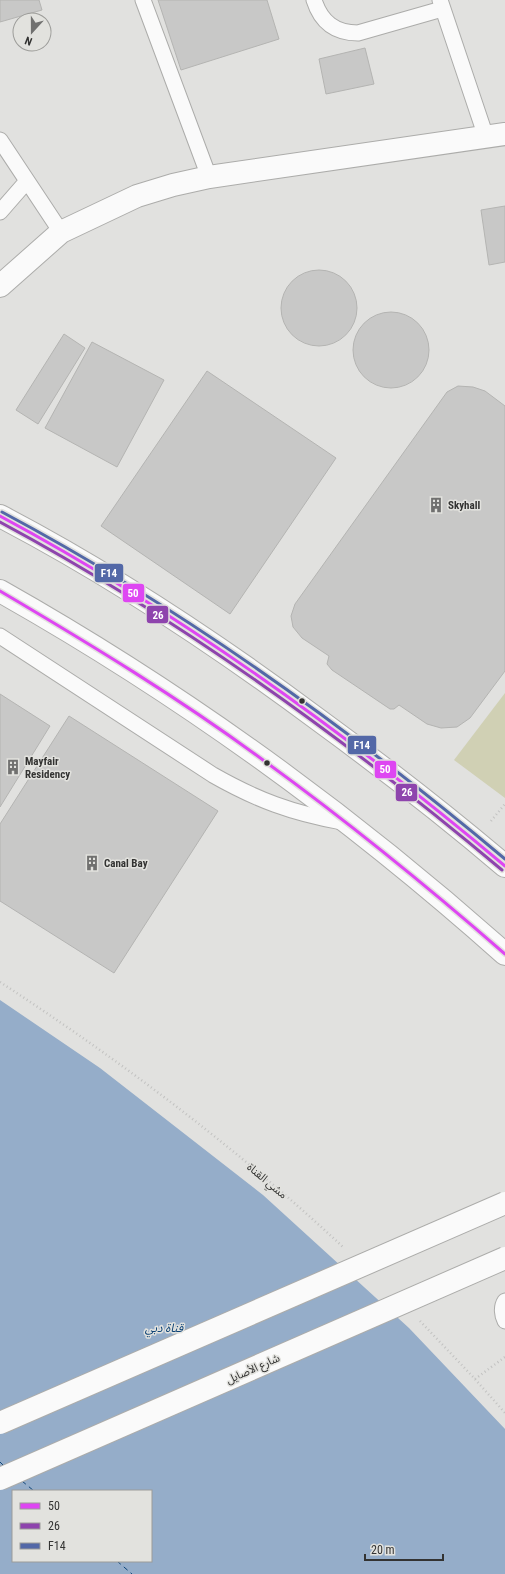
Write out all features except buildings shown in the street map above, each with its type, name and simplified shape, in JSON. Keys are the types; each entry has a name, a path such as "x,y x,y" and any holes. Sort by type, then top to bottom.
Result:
{"street":[{"path":"0,286 62,232 137,196 173,185 209,177 495,136"},
{"path":"2,517 72,555 137,594 242,664 392,774 456,824 505,866"},
{"path":"0,591 101,651 185,706 348,822 426,885 505,954"},
{"path":"0,1423 505,1203"},
{"name":"شارع الأصايل","path":"0,1479 505,1258"}],"lane":[{"path":"143,0 209,177"},
{"path":"314,0 320,16 328,25 337,30 358,33 441,4 495,136"},
{"path":"0,140 62,232"},
{"path":"0,212 27,181"},
{"path":"0,636 213,774 245,793 278,807 313,817 348,822"},
{"path":"505,1301 503,1304 503,1316 505,1321"}],"path":[{"name":"مشي القناة","path":"0,982 155,1090 268,1180 345,1248"},
{"path":"416,1316 505,1413"},
{"path":"475,1379 505,1357"}],"green space":[{"path":"505,693 505,798 454,760"}],"water":[{"name":"قناة دبي","path":"0,1000 100,1068 263,1195 409,1328 505,1429 505,1574 0,1574"}],"ferry route":[{"path":"0,1462 4,1466"},
{"path":"22,1481 33,1490"},
{"path":"118,1562 132,1574"}],"transit line":[{"name":"F14","path":"2,512 135,588 262,672 386,763 505,859"},
{"name":"50","path":"0,516 67,553 133,593 262,678 385,769 505,866"},
{"name":"26","path":"0,522 67,559 132,598 260,683 383,774 502,870"},
{"name":"50","path":"0,591 134,672 231,737 356,830 505,954"}],"place":[{"name":"Skyhall","path":"436,505"},
{"name":"Mayfair Residency","path":"13,767"},
{"name":"Canal Bay","path":"92,863"}]}
